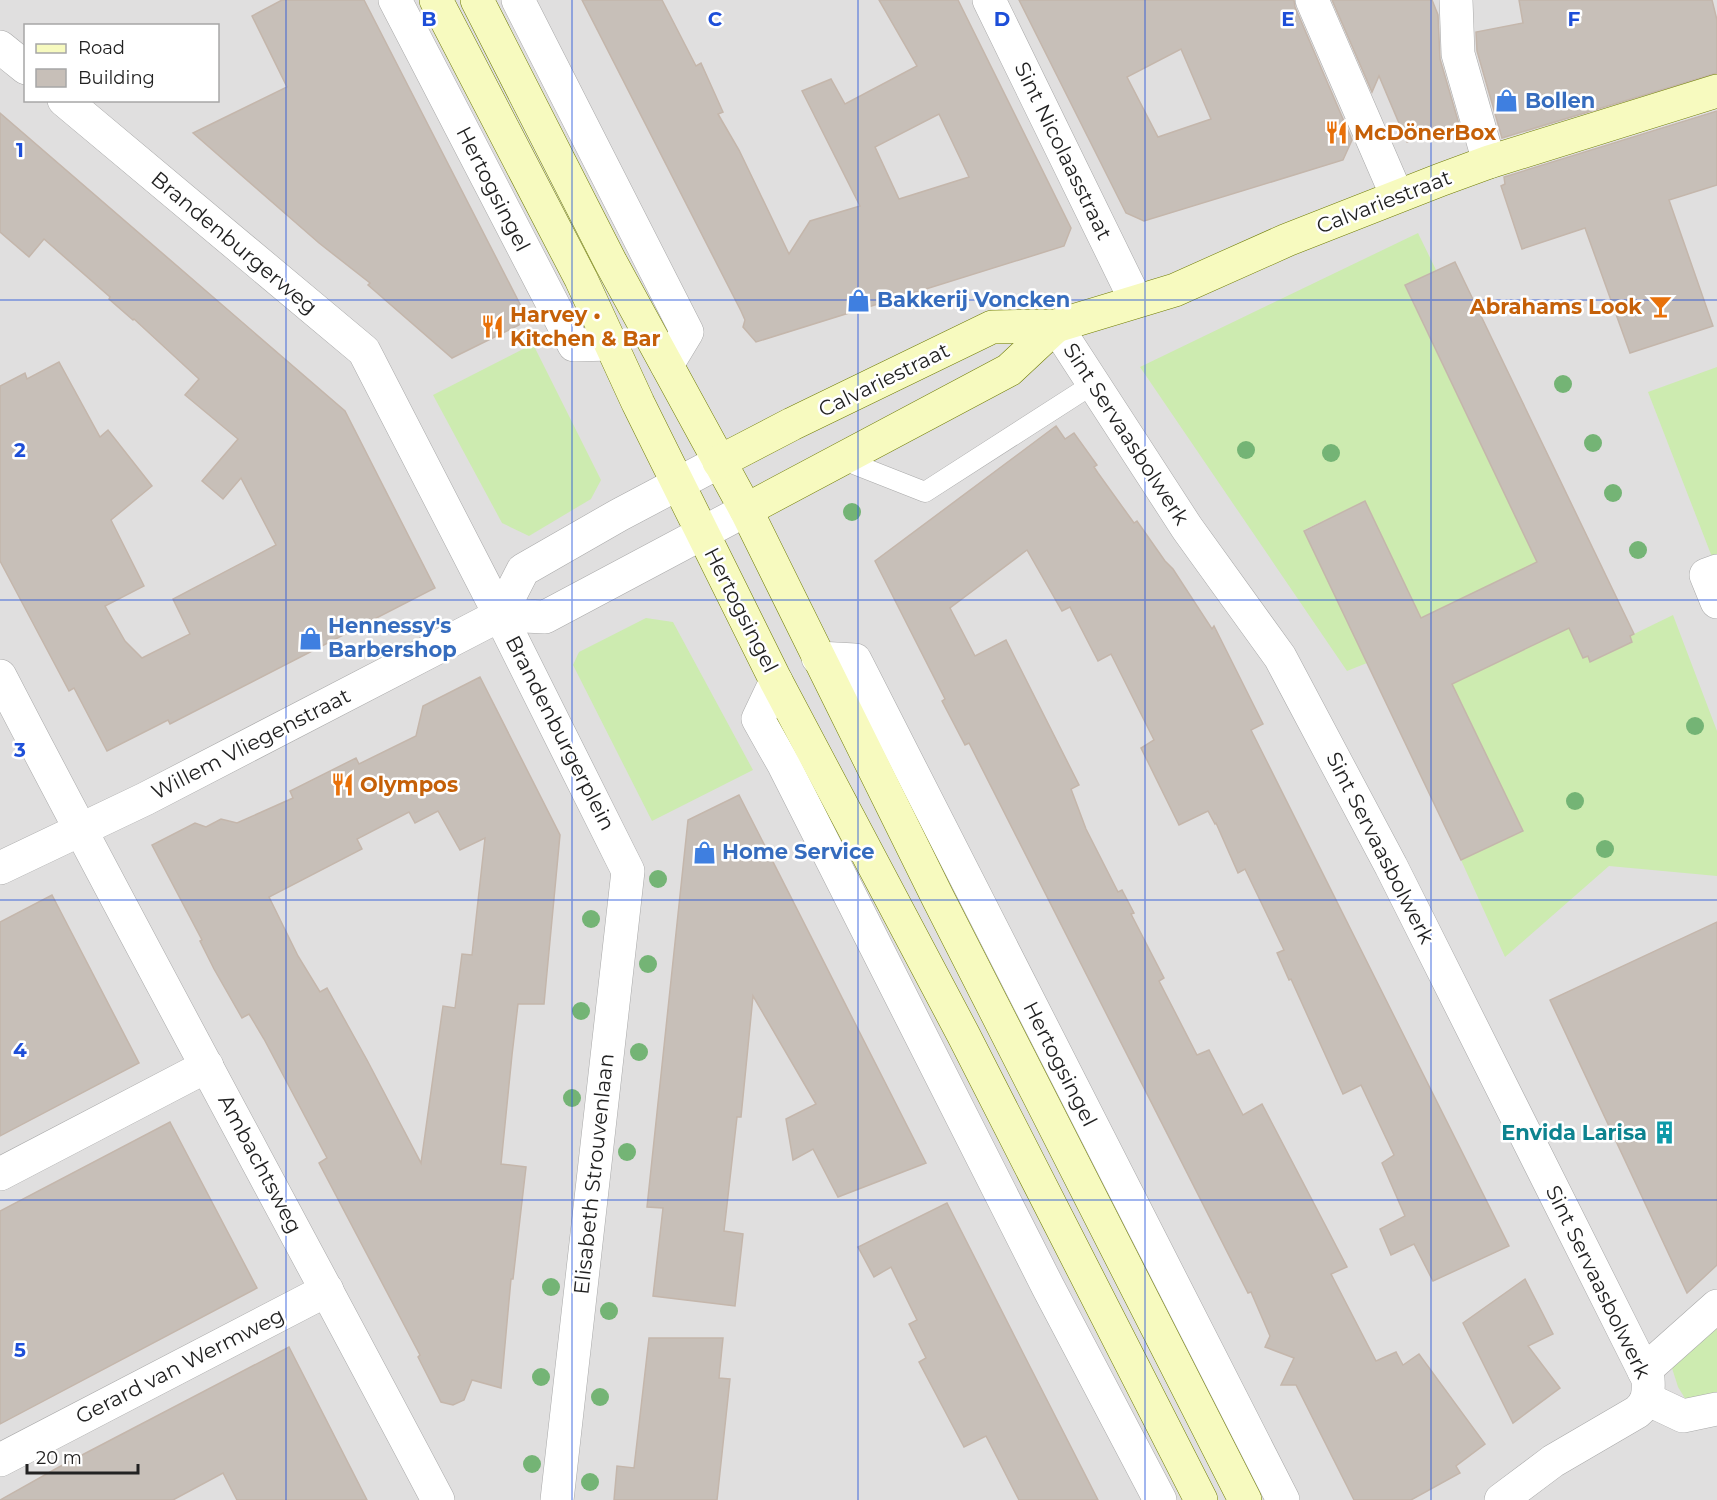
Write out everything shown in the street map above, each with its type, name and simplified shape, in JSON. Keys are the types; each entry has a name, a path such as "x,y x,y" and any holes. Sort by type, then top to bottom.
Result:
{"main road":[{"name":"Hertogsingel","path":"436,0 581,279 678,484 777,681 958,1023 1201,1500"},
{"name":"Hertogsingel","path":"477,0 611,263 746,510 1100,1218 1245,1500"},
{"name":"Calvariestraat","path":"719,462 992,327 1056,326 1175,290 1287,240 1489,162 1717,91"},
{"name":"Calvariestraat","path":"746,510 1009,370 1056,326"}],"street":[{"name":"Hertogsingel","path":"395,0 574,345 611,344"},
{"path":"518,0 687,332 667,364"},
{"name":"Sint Nicolaasstraat","path":"988,0 1136,301"},
{"path":"1312,0 1397,196"},
{"path":"1456,0 1458,54 1489,162"},
{"name":"Brandenburgerweg","path":"66,102 364,351 389,398"},
{"name":"Sint Servaasbolwerk","path":"1056,326 1187,528 1280,657 1390,866 1645,1385"},
{"name":"Brandenburgerplein","path":"389,398 619,850"},
{"name":"Brandenburgerplein","path":"500,615 523,570 619,515 719,462"},
{"name":"Brandenburgerplein","path":"500,615 545,617 746,510"},
{"path":"1717,571 1706,575 1717,602"},
{"name":"Willem Vliegenstraat","path":"0,868 144,799 500,615"},
{"name":"Hertogsingel","path":"818,658 855,660 1283,1500"},
{"name":"Ambachtsweg","path":"0,676 79,829 438,1500"},
{"name":"Hertogsingel","path":"777,681 758,719 784,765 1048,1287 1160,1500"},
{"name":"Elisabeth Strouvenlaan","path":"557,1500 628,871 619,850"},
{"path":"0,1174 207,1066"},
{"name":"Gerard van Wermweg","path":"0,1460 327,1290"},
{"path":"1501,1500 1552,1461 1632,1416 1641,1408 1645,1385 1717,1306"},
{"path":"1645,1385 1683,1416 1717,1409"}],"lane":[{"path":"841,459 925,492 1093,384"}],"shaded area":[{"path":"0,0 1717,0 1717,1500 0,1500"}],"green space":[{"path":"1418,233 1436,270 1405,286 1537,562 1421,618 1365,501 1304,530 1367,663 1347,671 1140,367"},
{"path":"533,344 601,480 591,499 529,536 502,523 433,395"},
{"path":"1717,367 1717,555 1712,557 1648,392"},
{"path":"1673,615 1717,731 1717,876 1609,866 1505,957 1461,860 1523,831 1452,684 1569,628 1583,658 1588,656 1591,662 1632,642 1630,636"},
{"path":"646,618 673,622 753,770 652,821 573,665 579,652"},
{"path":"1717,1328 1717,1398 1686,1400 1678,1387 1672,1368"}],"building":[{"path":"282,0 364,0 523,310 519,325 452,358 368,285 370,283 319,243 193,133 287,87 252,16"},
{"path":"582,0 662,0 696,66 701,63 723,112 718,114 739,150 789,254 810,221 860,206 802,91 831,79 845,104 917,66 879,0 958,0 1071,228 1064,246 756,342 743,327 745,320","holes":["939,114 969,177 899,199 875,147"]},
{"path":"1019,0 1294,0 1352,140 1343,160 1144,221 1126,213","holes":["1181,49 1211,119 1158,137 1127,77"]},
{"path":"1332,0 1432,0 1438,15 1440,59 1459,124 1407,142 1379,76 1372,92"},
{"path":"1519,0 1712,0 1717,20 1717,73 1502,138 1477,51 1476,32 1523,23"},
{"path":"1717,111 1717,185 1669,200 1713,326 1630,353 1585,228 1522,249 1501,186 1505,184 1504,177"},
{"path":"0,113 345,411 435,588 170,724 168,720 107,751 74,688 69,691 0,561 0,386 25,373 27,379 59,362 100,437 108,430 152,486 111,520 144,586 105,606 125,641 142,658 190,634 173,599 276,545 241,478 223,499 202,481 238,439 185,395 199,379 44,239 29,257 0,232"},
{"path":"1455,262 1634,634 1630,636 1632,642 1590,662 1588,656 1583,658 1569,628 1452,684 1523,831 1461,860 1304,531 1365,501 1421,618 1537,562 1405,285"},
{"path":"1056,426 1065,439 1074,433 1097,465 1094,467 1098,473 1134,523 1137,521 1173,569 1212,629 1214,626 1263,724 1251,730 1509,1246 1433,1281 1414,1244 1391,1255 1380,1229 1405,1216 1382,1163 1394,1155 1361,1085 1343,1094 1277,953 1284,950 1245,869 1238,873 1216,823 1208,811 1179,825 1141,748 1154,740 1111,654 1098,661 1070,607 1062,611 1027,550 950,608 975,656 1006,640 1079,785 1071,789 1086,829 1118,892 1122,890 1134,913 1131,914 1164,978 1159,981 1197,1055 1209,1050 1243,1115 1262,1104 1347,1267 1331,1274 1376,1361 1396,1352 1403,1365 1419,1354 1485,1444 1456,1466 1460,1473 1411,1500 1354,1500 1296,1385 1281,1385 1294,1358 1265,1347 1270,1336 1251,1292 1248,1293 969,743 965,745 942,701 945,699 875,561"},
{"path":"480,677 560,835 544,1004 518,1004 512,1055 501,1164 526,1167 513,1279 511,1279 501,1388 472,1380 464,1400 453,1405 441,1402 418,1357 420,1355 319,1163 327,1158 264,1039 249,1014 242,1018 214,969 200,941 202,940 152,845 195,823 206,827 221,819 237,823 293,798 290,791 356,758 359,764 416,736 423,706","holes":["438,811 460,850 485,838 472,955 462,954 455,1008 443,1006 421,1163 327,988 320,992 298,956 269,897 362,849 357,839 409,812 415,823"]},
{"path":"739,795 926,1163 838,1197 813,1149 793,1160 786,1119 816,1104 753,996 741,1117 737,1117 724,1231 743,1234 735,1306 653,1296 663,1208 647,1207 688,820"},
{"path":"52,895 139,1063 0,1136 0,922"},
{"name":"Envida Larisa","path":"1717,922 1717,1265 1687,1293 1550,1000"},
{"path":"170,1122 257,1288 0,1424 0,1211"},
{"path":"947,1203 1098,1500 1019,1500 986,1436 964,1447 919,1362 926,1358 909,1324 917,1320 891,1267 874,1277 858,1247"},
{"path":"1525,1279 1553,1334 1528,1346 1560,1388 1513,1423 1463,1323"},
{"path":"649,1338 723,1338 719,1378 730,1379 717,1500 614,1500 617,1466 634,1468"},
{"path":"289,1347 367,1500 237,1500 223,1473 173,1500 0,1500 59,1467"}],"place":[{"name":"Bollen","path":"1507,101"},
{"name":"McDönerBox","path":"1336,133"},
{"name":"Bakkerij Voncken","path":"859,300"},
{"name":"Abrahams Look","path":"1660,307"},
{"name":"Harvey • Kitchen & Bar","path":"492,327"},
{"name":"Hennessy's Barbershop","path":"310,638"},
{"name":"Olympos","path":"342,785"},
{"name":"Home Service","path":"704,852"},
{"name":"Envida Larisa","path":"1665,1133"}]}
